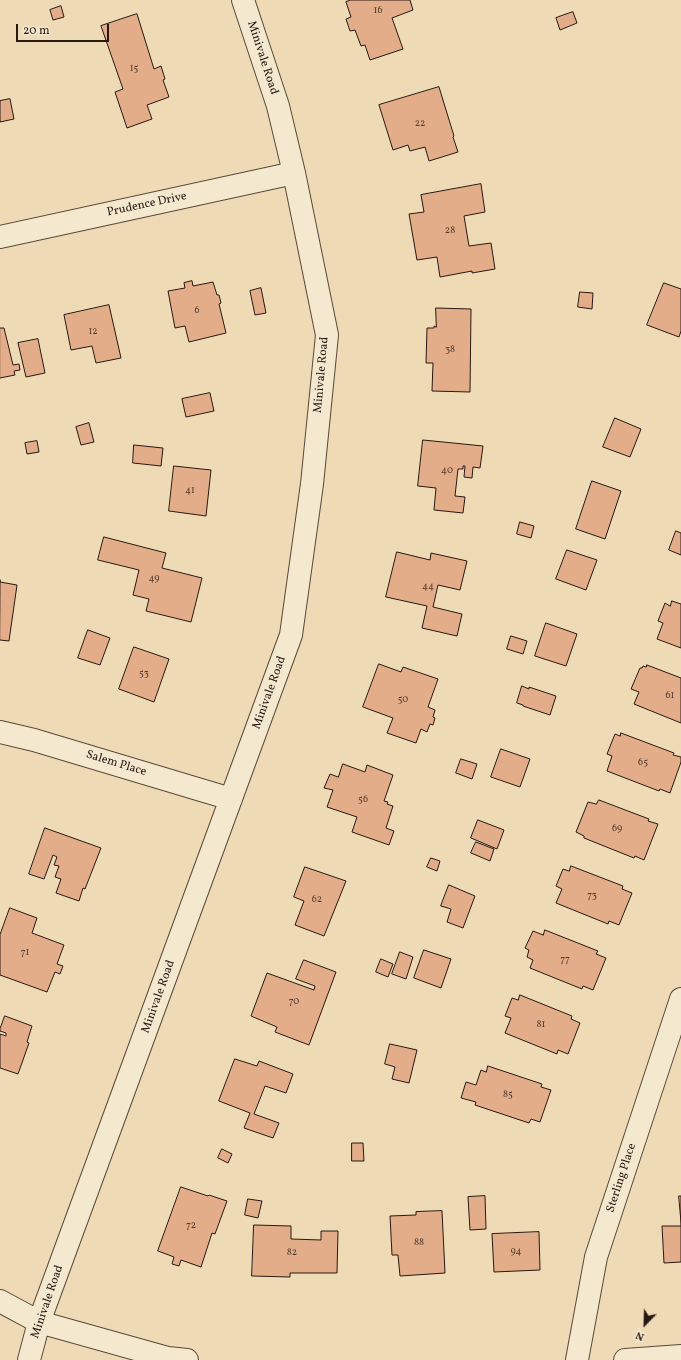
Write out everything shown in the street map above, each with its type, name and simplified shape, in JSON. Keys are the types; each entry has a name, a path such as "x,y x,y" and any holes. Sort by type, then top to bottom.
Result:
{"street":[{"name":"Minivale Road","path":"30,1360 39,1322 291,635 312,484 327,335 294,173 278,106 243,0"},
{"name":"Prudence Drive","path":"0,237 294,173"},
{"name":"Salem Place","path":"0,732 34,740 232,799"},
{"name":"Sterling Place","path":"577,1360 596,1257 681,1000"},
{"path":"0,1301 39,1322 168,1358 187,1360"},
{"path":"625,1360 681,1356"}],"building":[{"path":"351,0 410,0 413,10 392,18 403,49 370,60 365,45 361,46 355,30 350,31 346,19 351,17 346,2"},
{"path":"61,6 64,17 53,20 50,10"},
{"path":"573,12 577,23 560,30 556,18"},
{"path":"137,14 154,69 161,66 165,79 163,80 169,97 147,105 152,119 127,128 115,92 123,89 101,26"},
{"path":"439,87 458,152 429,161 425,147 410,151 408,145 393,150 379,105"},
{"path":"10,99 14,119 0,122 0,101"},
{"path":"481,184 485,212 464,216 469,246 491,243 495,269 472,273 472,271 440,277 437,257 417,260 409,214 424,212 421,195"},
{"path":"192,281 193,286 213,282 217,295 219,295 221,303 219,304 226,333 189,342 185,326 175,328 168,291 185,288 184,283"},
{"path":"664,283 681,289 681,331 679,337 647,325"},
{"path":"261,288 266,313 255,315 250,291"},
{"path":"580,292 593,293 592,309 578,307"},
{"path":"109,305 121,358 96,363 92,346 71,350 64,315"},
{"path":"436,308 471,309 470,392 432,391 433,363 426,363 427,328 434,328 434,326 436,327"},
{"path":"0,328 4,328 13,365 19,364 20,370 14,371 15,375 0,378"},
{"path":"38,339 45,373 26,377 18,343"},
{"path":"210,393 214,411 186,417 182,399"},
{"path":"615,418 641,429 630,457 603,447"},
{"path":"89,423 94,442 81,445 76,427"},
{"path":"423,440 483,446 480,468 473,467 472,478 464,477 465,466 463,466 463,469 458,469 455,496 465,497 463,513 434,510 436,488 418,486"},
{"path":"37,441 39,452 27,454 25,443"},
{"path":"134,445 163,448 161,466 133,463"},
{"path":"174,466 211,470 206,516 169,511"},
{"path":"592,481 621,491 605,539 576,529"},
{"path":"520,522 534,526 531,538 517,534"},
{"path":"676,531 681,533 681,555 669,550"},
{"path":"104,537 166,553 162,568 202,578 191,622 146,611 149,599 133,595 139,570 98,560"},
{"path":"567,550 597,560 586,590 556,579"},
{"path":"397,552 430,560 431,553 467,561 460,590 438,585 433,607 462,614 457,636 422,628 427,606 386,597"},
{"path":"0,582 17,585 9,641 0,640"},
{"path":"672,601 681,604 681,648 657,639 663,623 658,621 665,603 670,606"},
{"path":"546,623 577,634 566,666 535,656"},
{"path":"88,630 110,638 100,665 78,658"},
{"path":"511,636 527,641 523,654 507,649"},
{"path":"134,647 169,659 154,702 119,689"},
{"path":"379,664 401,672 403,667 438,679 428,707 435,710 433,725 430,724 427,732 421,729 416,743 387,733 393,718 363,707"},
{"path":"647,665 681,678 681,723 634,704 639,692 631,689 640,668 643,666 646,667"},
{"path":"522,686 556,696 550,715 517,703"},
{"path":"621,733 681,757 681,762 670,793 660,789 659,791 607,771 612,756 607,754 615,734 620,736"},
{"path":"501,749 530,759 520,787 491,777"},
{"path":"461,759 477,764 472,779 456,773"},
{"path":"343,764 365,772 367,765 393,775 384,801 393,806 386,828 394,831 389,845 352,832 357,817 327,807 333,790 324,788 330,774 338,777"},
{"path":"599,800 649,819 648,821 658,824 644,860 635,856 634,858 584,838 584,836 576,832 588,802 596,804"},
{"path":"478,820 504,830 497,849 471,838"},
{"path":"45,828 101,848 85,889 83,888 79,901 56,893 61,879 55,877 59,866 54,865 57,857 53,855 44,879 29,874"},
{"path":"476,842 494,849 490,861 471,853"},
{"path":"431,858 440,861 437,871 427,867"},
{"path":"571,866 623,886 622,889 632,893 619,925 609,921 608,924 556,903 562,889 556,886 563,869 569,871"},
{"path":"305,867 346,881 324,936 295,925 304,901 294,897"},
{"path":"449,885 475,896 463,928 447,922 451,909 441,906"},
{"path":"10,908 37,918 32,933 64,945 57,964 63,966 60,974 55,972 47,992 0,975 0,935"},
{"path":"545,930 598,951 596,954 606,958 593,990 583,986 582,989 530,968 533,960 527,957 529,950 525,948 533,931 543,935"},
{"path":"424,950 451,959 441,988 414,978"},
{"path":"400,952 413,957 406,979 392,974"},
{"path":"381,959 393,964 388,977 376,972"},
{"path":"304,960 336,972 309,1045 275,1032 277,1027 251,1016 267,973 314,990 315,986 296,979"},
{"path":"520,995 572,1016 571,1019 580,1023 568,1054 558,1050 557,1054 505,1033 511,1018 505,1016 512,998 518,1000"},
{"path":"5,1016 32,1026 27,1042 29,1043 18,1074 0,1068 0,1034 6,1036 6,1033 0,1031 0,1029"},
{"path":"390,1044 417,1050 409,1083 392,1079 395,1067 385,1064"},
{"path":"235,1059 257,1066 259,1061 293,1074 286,1093 265,1086 254,1114 279,1123 273,1138 244,1128 250,1113 219,1101"},
{"path":"488,1066 542,1084 541,1087 551,1090 540,1122 531,1119 529,1123 475,1105 476,1102 461,1098 466,1082 476,1085 481,1070 486,1072"},
{"path":"352,1143 363,1143 364,1161 352,1161"},
{"path":"222,1149 232,1154 228,1163 218,1158"},
{"path":"181,1187 227,1201 215,1234 212,1233 201,1267 181,1260 179,1266 172,1264 174,1257 158,1251"},
{"path":"485,1196 486,1229 470,1230 468,1197"},
{"path":"679,1196 681,1196 681,1226"},
{"path":"248,1199 262,1201 258,1218 245,1215"},
{"path":"442,1211 445,1273 400,1276 398,1255 392,1255 390,1216 416,1215 416,1212"},
{"path":"254,1225 291,1226 291,1239 321,1240 321,1231 338,1231 337,1273 290,1273 290,1277 252,1276"},
{"path":"662,1226 681,1226 681,1262 664,1263"},
{"path":"539,1232 540,1270 494,1272 492,1234"}]}
